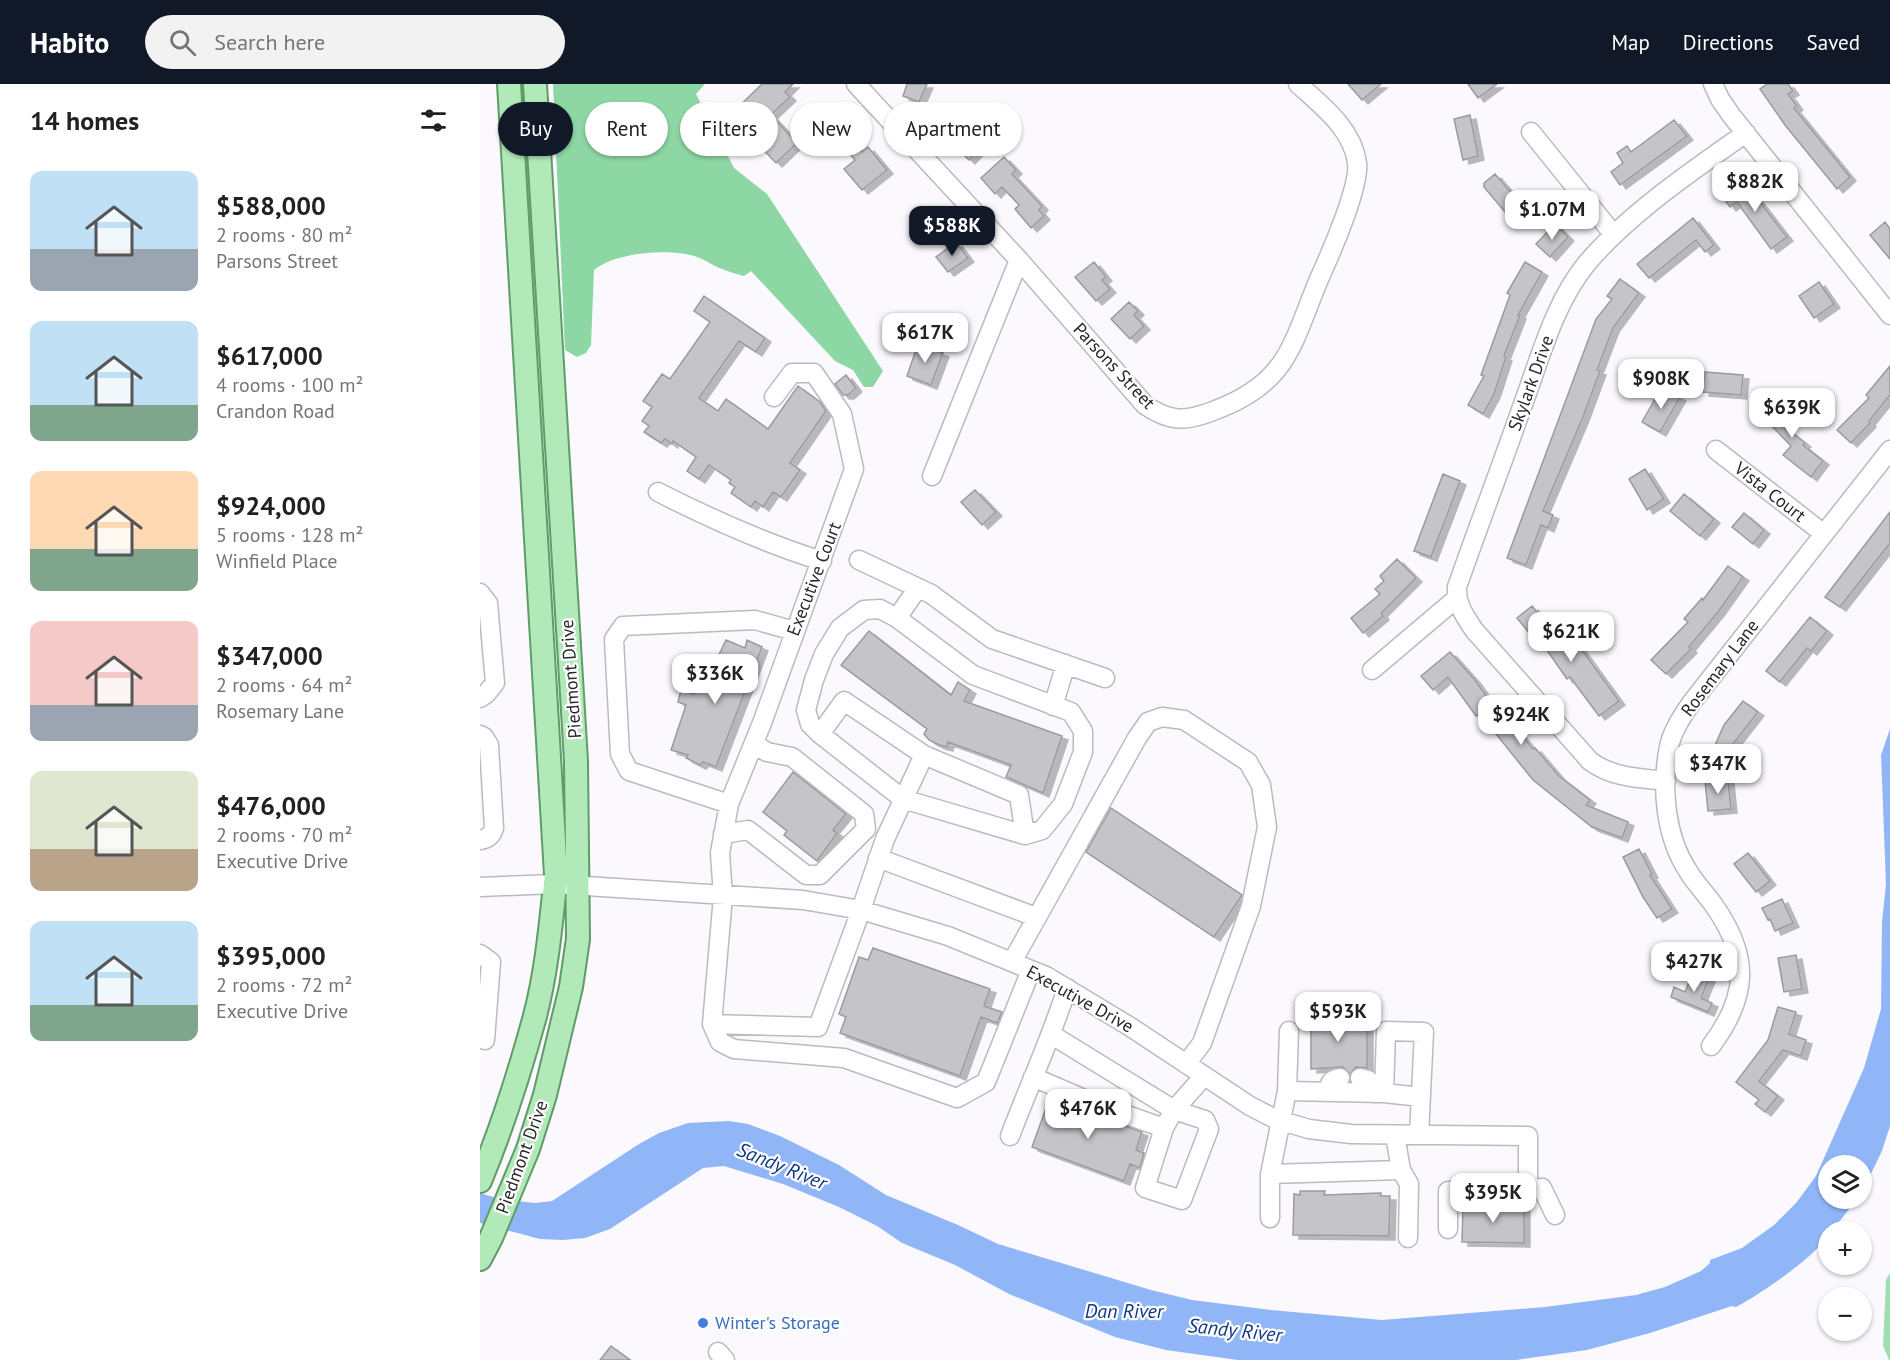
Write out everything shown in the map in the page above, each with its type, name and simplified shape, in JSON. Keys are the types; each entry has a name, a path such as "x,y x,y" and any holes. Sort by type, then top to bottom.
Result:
{"main road":[{"name":"Piedmont Drive","path":"480,1181 510,1099 536,1014 547,957 555,884 509,84"},
{"name":"Piedmont Drive","path":"480,1258 491,1238 524,1159 545,1095 571,987 578,939 576,761 535,84"}],"street":[{"name":"Parsons Street","path":"865,88 1145,405 1169,418 1182,419 1196,418 1247,395 1266,383 1280,367 1299,332 1317,283 1336,242 1358,175 1355,152 1336,119 1298,84"},
{"path":"1713,84 1720,99 1746,133 1890,315"},
{"path":"1531,132 1614,235"},
{"name":"Skylark Drive","path":"1456,598 1464,565 1558,310 1568,290 1586,264 1614,235 1685,176 1746,133"},
{"path":"932,476 1019,260"},
{"name":"Executive Court","path":"712,1024 723,896 720,853 729,804 754,744 854,469 842,414 814,373 792,373 774,397"},
{"name":"Vista Court","path":"1716,450 1824,534"},
{"name":"Rosemary Lane","path":"1710,1046 1730,1015 1741,983 1741,968 1739,954 1725,924 1688,871 1670,831 1666,781 1669,745 1681,718 1692,702 1890,450"},
{"path":"658,492 749,535 822,561"},
{"path":"859,560 931,594 992,639 1105,678"},
{"path":"897,618 917,589"},
{"path":"1372,670 1456,598 1461,610 1485,643 1590,761 1602,770 1615,775 1666,781"},
{"path":"480,698 486,694 488,678 483,599"},
{"path":"880,609 897,618 973,675 1071,712 1083,731 1083,752 1063,804 1042,830 1026,835 903,799 810,724 806,710 814,680 824,654 840,628 864,610 880,609"},
{"path":"729,804 629,771 620,754 614,639 623,626 755,620 794,631"},
{"path":"1053,705 1066,664"},
{"path":"820,734 844,701 924,755 1019,795 1026,835"},
{"path":"1012,962 1137,738 1149,722 1162,717 1184,720 1248,762 1261,785 1267,827 1251,906 1202,1043 1186,1064"},
{"path":"480,735 489,745 494,828 489,837 480,840"},
{"path":"754,744 767,752 792,757 864,814 866,829"},
{"path":"924,755 885,839 818,1027 712,1024 720,1042 734,1049 844,1058 957,1098 986,1082 1031,970"},
{"path":"866,829 885,839"},
{"path":"814,902 820,875 866,829"},
{"path":"723,834 748,830 806,875 820,875"},
{"path":"878,858 1036,917"},
{"name":"Executive Drive","path":"480,887 555,884 814,902 861,910 948,936 1031,970 1067,988 1250,1106 1280,1120 1309,1129 1351,1134 1528,1136 1528,1190"},
{"path":"480,954 492,962 485,1040"},
{"path":"1010,1136 1052,1035 1067,988"},
{"path":"1270,1218 1270,1174 1287,1091 1288,1031"},
{"path":"1378,1093 1386,1031 1424,1032 1419,1135"},
{"path":"1052,1035 1174,1110 1205,1120 1209,1129 1182,1200 1145,1188 1164,1128 1174,1110 1204,1076"},
{"path":"1033,1077 1084,1099"},
{"path":"1360,1077 1368,1080 1378,1093"},
{"path":"1287,1091 1334,1085 1378,1093 1421,1097"},
{"path":"1104,1107 1164,1128"},
{"path":"1395,1135 1401,1170 1409,1184 1408,1238"},
{"path":"1270,1174 1401,1170"},
{"path":"1448,1229 1448,1191 1542,1188 1555,1215"}],"green space":[{"path":"553,84 705,84 696,94 700,102 680,102 680,156 728,156 734,168 767,194 883,371 873,387 864,387 853,370 835,361 751,271 744,276 686,254 644,253 615,259 594,270 591,345 586,353 577,357 565,350 556,156 573,156 573,102 554,102"},
{"path":"1890,1273 1889,1360 1883,1346 1886,1280"}],"water":[{"name":"Dan River","path":"1890,729 1890,1126 1872,1172 1872,1155 1825,1155 1864,1068 1881,1009 1882,922 1886,884 1881,755"},
{"name":"Dan River","path":"729,1121 748,1124 780,1136 839,1165 886,1195 998,1244 1192,1300 1382,1320 1545,1307 1636,1295 1665,1287 1701,1271 1710,1263 1710,1260 1742,1248 1774,1225 1796,1203 1818,1172 1818,1209 1849,1209 1840,1221 1818,1221 1818,1248 1758,1294 1736,1307 1732,1306 1650,1333 1587,1350 1516,1360 1238,1360 1166,1350 1115,1337 1009,1294 955,1265 902,1243 877,1226 839,1207 783,1184 724,1166 703,1168 610,1229 585,1238 540,1239 480,1223 480,1193 500,1199 535,1203 552,1201 659,1133 688,1123"}],"building":[{"path":"762,84 793,84 785,92 790,97 778,108 778,102 743,102"},
{"path":"907,84 927,84 919,102 903,96"},
{"path":"1348,84 1381,84 1362,100"},
{"path":"1468,84 1497,84 1478,98"},
{"path":"1767,84 1788,84 1793,91 1788,94 1797,106 1794,108 1850,177 1837,189 1785,125 1760,89"},
{"path":"1470,115 1478,156 1463,160 1454,119"},
{"path":"1674,120 1687,136 1620,185 1611,172 1623,163 1617,153 1627,146 1631,152"},
{"path":"778,123 790,135 790,150 776,163 769,156 778,156"},
{"path":"872,152 887,170 862,190 844,169 855,160 852,156 872,156"},
{"path":"1004,157 1016,170 1012,174 1042,206 1039,210 1044,216 1031,228 1015,209 1019,205 1002,187 995,194 981,178"},
{"path":"1495,174 1519,202 1505,212 1484,187 1484,183"},
{"path":"1742,179 1787,237 1771,249 1737,202 1730,207 1721,195"},
{"path":"1693,218 1714,245 1705,252 1696,240 1649,278 1637,264"},
{"path":"1885,222 1890,229 1890,259 1870,235"},
{"path":"1555,224 1568,237 1550,257 1536,244"},
{"path":"956,242 968,258 948,272 936,257"},
{"path":"1094,262 1106,277 1102,280 1110,289 1096,301 1075,277"},
{"path":"1525,262 1542,272 1518,315 1520,315 1504,356 1506,357 1494,394 1483,414 1468,405 1484,376 1481,375 1510,295 1507,293"},
{"path":"1620,279 1639,293 1613,328 1583,417 1543,511 1553,515 1548,528 1541,525 1526,565 1507,558 1596,319 1612,299 1607,296"},
{"path":"1819,282 1834,304 1814,318 1799,296"},
{"path":"704,296 765,338 756,352 739,341 699,398 718,411 726,399 768,429 798,386 820,402 826,411 790,463 800,470 781,497 773,492 763,507 755,501 751,507 731,493 735,487 729,483 731,480 709,465 699,479 687,471 696,457 673,441 672,444 665,439 661,443 644,432 649,426 642,421 652,407 643,401 662,374 670,379 710,322 694,311"},
{"path":"1129,302 1138,311 1134,315 1144,326 1130,339 1111,319"},
{"path":"918,344 943,353 931,385 907,376"},
{"path":"1890,366 1890,395 1869,421 1870,423 1851,443 1837,430 1869,398 1866,395"},
{"path":"1705,372 1743,375 1741,395 1703,392"},
{"path":"846,375 856,388 848,395 843,395 835,384"},
{"path":"1662,387 1680,397 1660,432 1642,422"},
{"path":"1769,394 1794,420 1786,428 1823,461 1811,477 1783,455 1791,446 1768,422 1775,416 1761,401"},
{"path":"1645,469 1664,499 1647,510 1629,479"},
{"path":"1443,474 1460,481 1431,557 1414,551"},
{"path":"975,490 996,512 982,525 961,502"},
{"path":"1684,494 1714,519 1700,536 1670,511"},
{"path":"1890,512 1890,543 1840,607 1825,597"},
{"path":"1744,513 1764,530 1753,544 1732,527"},
{"path":"1397,559 1416,578 1381,613 1383,616 1363,633 1351,618 1380,594 1375,589 1384,581 1380,576"},
{"path":"1728,566 1743,577 1689,647 1691,649 1666,674 1651,660 1688,622 1684,619 1702,598 1703,600"},
{"path":"1532,606 1570,652 1579,646 1619,701 1599,716 1570,677 1567,679 1542,643 1539,645 1517,618"},
{"path":"1810,617 1827,631 1811,651 1807,648 1780,682 1766,671"},
{"path":"869,631 951,695 958,682 970,690 964,701 1062,736 1043,793 1006,777 1011,765 948,742 947,747 929,740 924,734 927,729 841,665"},
{"path":"726,640 745,648 747,640 762,647 716,767 703,762 700,765 686,758 688,755 671,750 686,705 678,702 681,690 694,694 701,680 708,683"},
{"path":"1450,652 1475,680 1499,714 1502,712 1559,776 1590,800 1586,805 1628,822 1622,838 1592,827 1533,780 1480,714 1476,716 1448,677 1433,690 1421,676"},
{"path":"1743,701 1758,712 1733,744 1742,748 1731,772 1708,761 1724,725"},
{"path":"793,772 846,814 833,830 837,833 817,861 784,835 787,831 763,812"},
{"path":"1728,779 1731,809 1708,811 1705,781"},
{"path":"1111,808 1242,895 1214,937 1086,852"},
{"path":"1639,849 1652,874 1650,875 1672,909 1657,918 1643,897 1623,857"},
{"path":"1748,853 1770,881 1756,892 1734,864"},
{"path":"1782,899 1793,923 1775,931 1762,908"},
{"path":"873,948 990,989 984,1006 1002,1012 997,1023 981,1017 960,1076 840,1033 846,1017 839,1014 859,957 868,960"},
{"path":"1796,955 1802,989 1784,992 1778,958"},
{"path":"1693,972 1709,978 1701,998 1712,1003 1708,1012 1671,997 1674,987 1685,992"},
{"path":"1778,1007 1796,1012 1789,1034 1806,1040 1801,1056 1783,1050 1759,1081 1778,1096 1765,1112 1755,1104 1759,1100 1736,1082 1768,1040"},
{"path":"1311,1013 1339,1013 1340,1021 1367,1021 1367,1068 1356,1067 1350,1074 1343,1067 1311,1069"},
{"path":"1050,1097 1080,1109 1086,1110 1093,1105 1095,1114 1100,1117 1142,1132 1136,1150 1144,1153 1140,1168 1130,1164 1124,1181 1032,1147"},
{"path":"1300,1191 1325,1191 1324,1195 1381,1193 1381,1196 1390,1196 1389,1236 1293,1235 1294,1194 1300,1195"},
{"path":"1463,1206 1524,1206 1524,1243 1462,1242"},
{"path":"611,1346 630,1360 600,1360"}],"place":[{"name":"Winter's Storage","path":"703,1323"}],"water label":[{"name":"Sandy River","path":"782,1166"},
{"name":"Sandy River","path":"1235,1330"}]}
